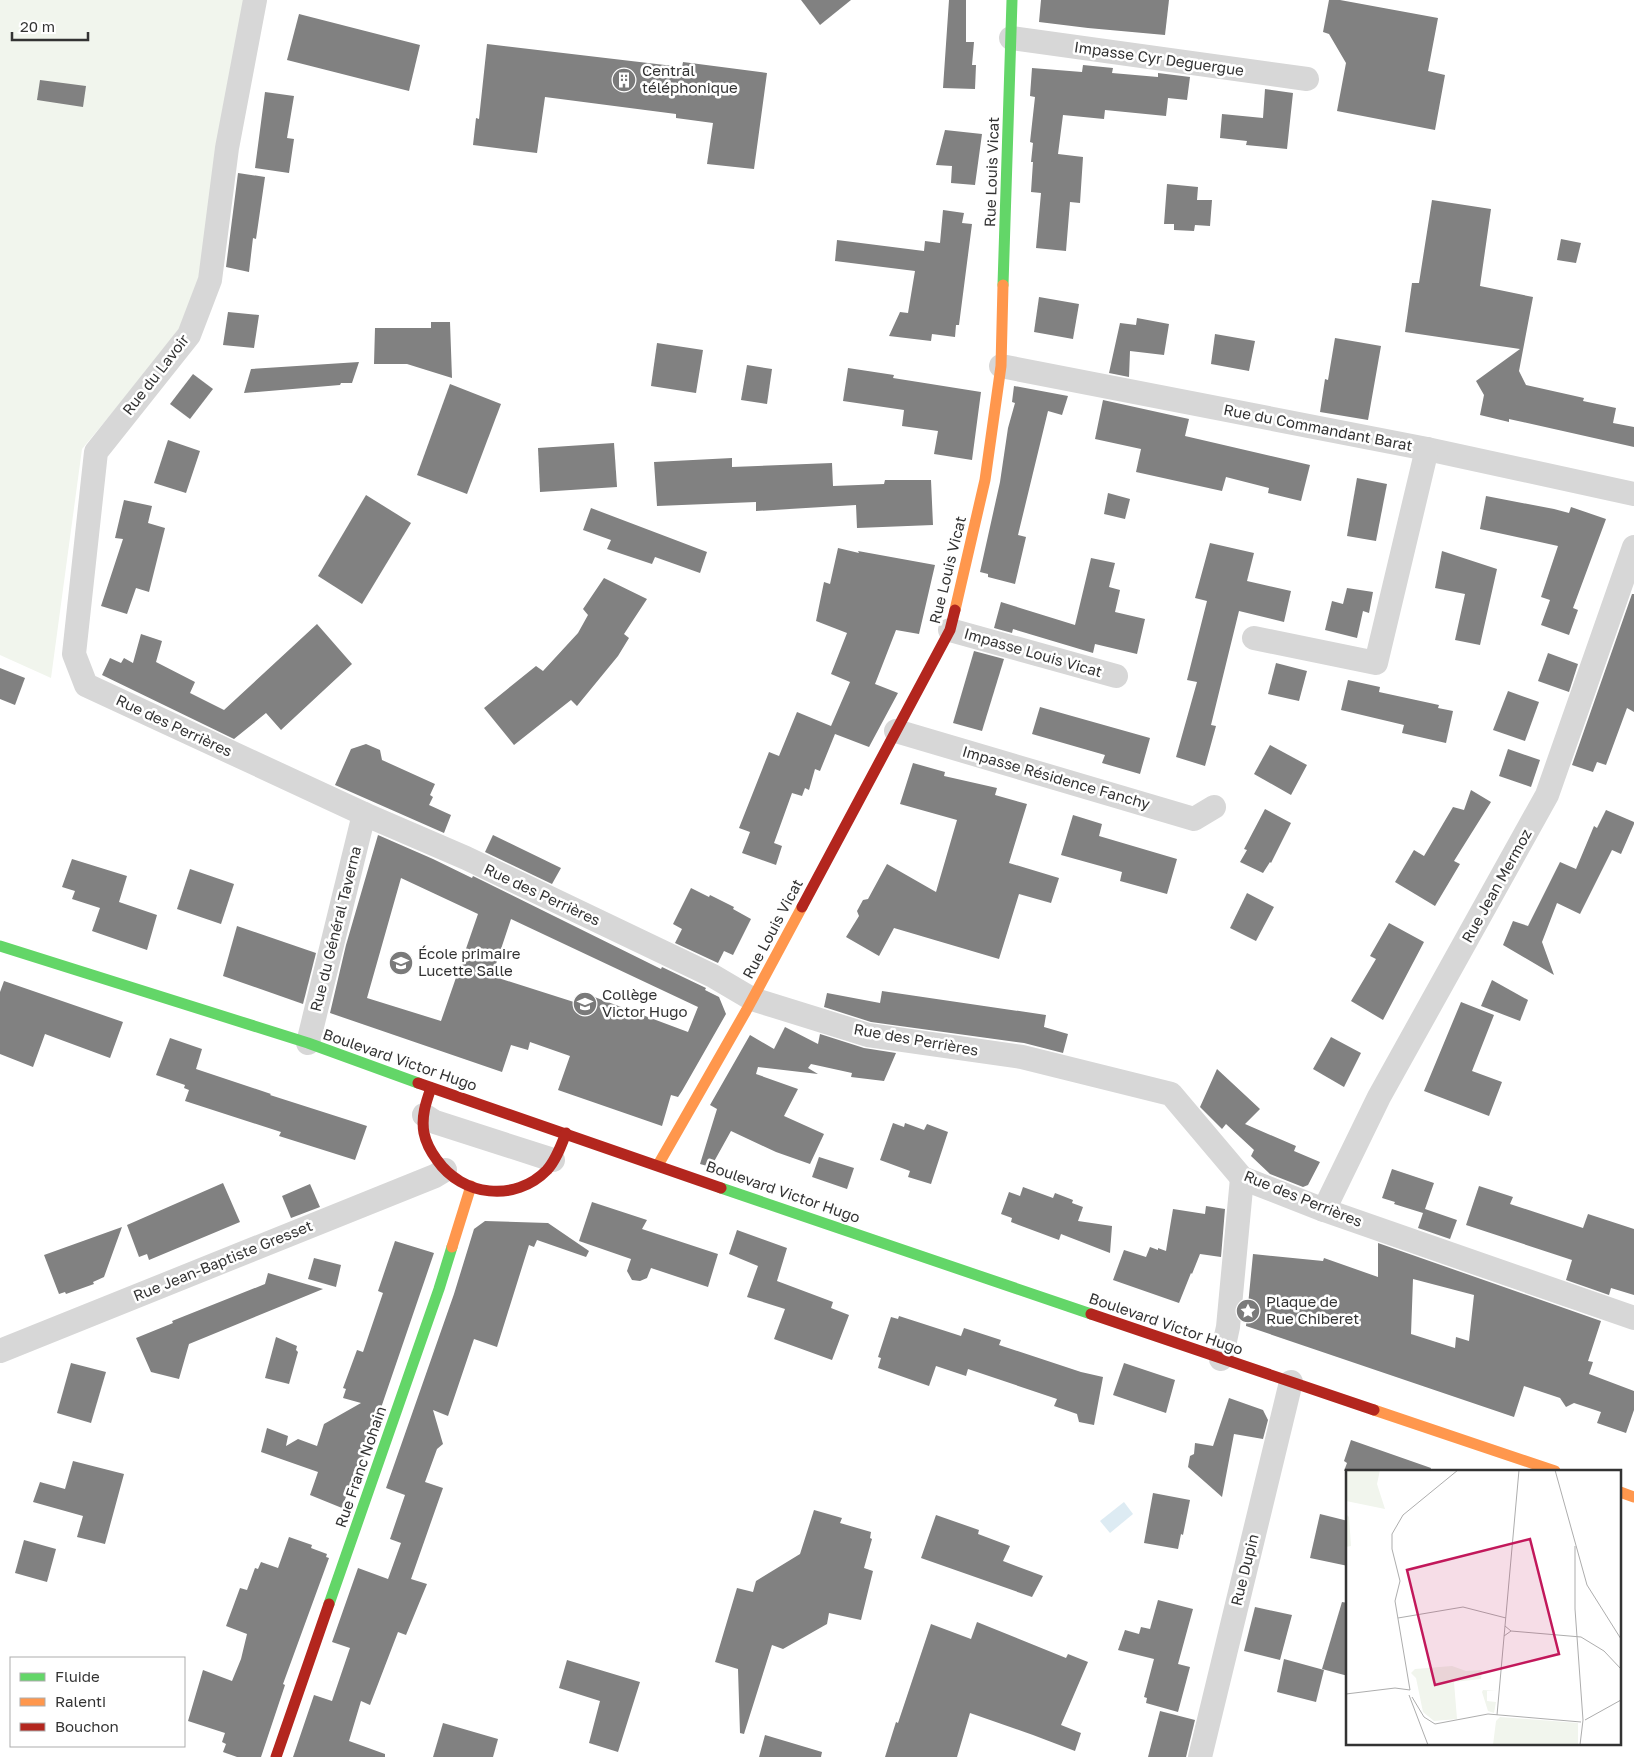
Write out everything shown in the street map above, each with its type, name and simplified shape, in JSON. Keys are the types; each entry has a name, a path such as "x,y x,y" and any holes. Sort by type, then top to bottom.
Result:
{"street":[{"name":"Rue du Lavoir","path":"86,685 74,654 96,452 189,335 210,280 227,148 255,0"},
{"name":"Rue Louis Vicat","path":"658,1165 752,999 950,630 985,480 1001,366 1012,0"},
{"name":"Impasse Cyr Deguergue","path":"1011,38 1307,80"},
{"name":"Rue du Commandant Barat","path":"1001,366 1427,449 1634,494"},
{"path":"1254,638 1376,663 1427,449"},
{"name":"Rue Jean Mermoz","path":"1324,1210 1380,1097 1547,795 1634,547"},
{"name":"Impasse Louis Vicat","path":"950,630 1116,676"},
{"name":"Rue des Perrières","path":"86,685 364,814 466,858 713,976 752,999 868,1035 1022,1057 1171,1094 1242,1178 1324,1210 1634,1318"},
{"name":"Impasse Résidence Fanchy","path":"896,731 1194,819 1214,807"},
{"name":"Rue du Général Taverna","path":"308,1043 364,814"},
{"name":"Boulevard Victor Hugo","path":"0,946 308,1043 431,1088 1221,1359 1552,1470"},
{"path":"431,1088 425,1104 424,1115 424,1133 430,1149 445,1170 456,1180 472,1186 488,1191 502,1191 527,1185 548,1169 566,1133"},
{"path":"424,1115 435,1122 553,1160"},
{"name":"Rue Jean-Baptiste Gresset","path":"0,1352 435,1176 445,1170"},
{"path":"1221,1359 1228,1328 1242,1178"},
{"name":"Rue Franc Nohain","path":"276,1757 439,1289 472,1186"},
{"name":"Rue Dupin","path":"1200,1757 1291,1382"},
{"path":"1622,1493 1634,1497"}],"shaded area":[{"path":"0,0 247,0 202,282 181,330 82,449 51,678 0,655"},
{"path":"1124,1502 1133,1514 1110,1533 1100,1521"}],"building":[{"path":"801,0 851,0 820,25"},
{"path":"949,0 966,0 966,42 974,42 972,65 976,65 975,89 943,88"},
{"path":"1041,0 1169,0 1165,35 1039,22"},
{"path":"1329,0 1340,0 1438,18 1428,71 1445,75 1435,130 1337,111 1346,63 1329,34 1323,32"},
{"path":"299,14 420,45 409,91 287,60"},
{"name":"Central téléphonique","path":"487,44 682,67 683,62 767,73 754,169 707,164 713,123 676,118 676,114 545,97 537,153 473,145 476,118 479,119"},
{"path":"1083,65 1113,68 1112,73 1158,77 1158,73 1190,77 1187,100 1168,98 1166,116 1105,110 1104,119 1063,115 1058,154 1083,157 1080,203 1070,202 1066,251 1036,248 1041,193 1031,192 1033,143 1030,142 1035,97 1030,96 1032,68 1082,72"},
{"path":"40,80 86,86 83,107 37,100"},
{"path":"1265,89 1293,93 1287,149 1246,145 1247,141 1220,138 1222,114 1263,118"},
{"path":"265,92 294,96 287,138 294,139 289,173 255,168"},
{"path":"945,130 982,134 975,185 951,183 952,166 936,165"},
{"path":"238,173 265,177 256,239 253,238 249,272 226,267"},
{"path":"1167,184 1198,187 1197,200 1212,200 1210,226 1195,225 1194,231 1174,230 1174,224 1164,224"},
{"path":"1432,200 1491,209 1480,286 1533,297 1519,371 1526,385 1584,398 1583,401 1616,408 1613,423 1634,427 1634,447 1509,419 1509,422 1480,415 1484,395 1476,381 1520,349 1405,332 1412,283 1419,283"},
{"path":"943,210 964,213 962,223 972,224 959,325 956,325 955,337 932,334 931,341 889,336 900,312 908,313 915,271 835,261 837,240 924,251 925,241 940,243"},
{"path":"1561,239 1581,243 1576,263 1557,260"},
{"path":"1039,297 1079,304 1073,339 1034,332"},
{"path":"228,312 259,315 254,348 223,345"},
{"path":"1137,318 1169,324 1164,355 1130,351 1129,377 1109,373 1120,323 1136,325"},
{"path":"431,322 450,322 452,378 407,364 374,364 375,328 431,328"},
{"path":"1215,334 1255,341 1249,371 1211,364"},
{"path":"1335,338 1381,346 1368,420 1320,412 1325,379 1328,380"},
{"path":"657,343 703,350 696,393 651,386"},
{"path":"359,362 352,383 244,393 251,369"},
{"path":"747,365 772,369 767,404 741,400"},
{"path":"848,368 894,375 893,378 981,392 972,460 934,454 938,431 902,426 904,410 843,401"},
{"path":"193,374 213,389 190,419 170,404"},
{"path":"450,384 501,404 467,494 417,475"},
{"path":"1014,386 1068,396 1062,415 1048,411 1018,535 1026,537 1015,584 988,577 988,574 980,572 1000,482 1008,428 1015,403 1012,402"},
{"path":"1103,400 1189,419 1185,436 1310,465 1301,501 1268,493 1269,488 1226,477 1222,491 1136,472 1141,449 1095,439"},
{"path":"168,440 200,451 186,493 154,483"},
{"path":"614,443 617,487 540,492 538,448"},
{"path":"732,458 732,467 832,463 833,486 884,484 885,480 931,480 933,525 857,528 856,505 756,511 756,502 657,506 654,462"},
{"path":"1357,478 1387,484 1376,541 1347,536"},
{"path":"1108,493 1130,499 1125,519 1104,514"},
{"path":"366,495 411,523 362,604 318,576"},
{"path":"1486,496 1569,513 1571,507 1606,519 1573,608 1578,610 1569,635 1541,625 1550,600 1541,597 1558,546 1480,529"},
{"path":"124,500 152,506 148,523 165,528 149,592 136,588 127,614 101,606 123,539 115,538"},
{"path":"591,508 707,552 700,573 655,557 652,564 607,549 611,540 583,530"},
{"path":"1210,543 1254,553 1247,581 1291,591 1284,622 1239,611 1211,725 1216,726 1205,766 1176,757 1197,682 1187,680 1207,601 1195,598"},
{"path":"838,548 935,565 919,634 896,630 875,684 898,693 869,747 835,734 820,771 815,769 809,790 805,788 802,796 792,793 774,843 782,846 776,865 742,853 750,832 739,828 769,752 779,756 797,712 831,726 850,682 831,674 847,633 816,621 824,582 830,584"},
{"path":"1442,551 1497,569 1480,645 1455,640 1465,594 1435,588"},
{"path":"1091,558 1115,563 1109,587 1120,590 1115,612 1145,619 1137,654 1095,644 1093,653 1013,629 1012,633 994,628 1001,602 1075,625"},
{"path":"604,578 647,599 624,634 629,638 618,656 577,706 571,700 514,745 484,708 536,666 543,671 578,633 588,615 583,609"},
{"path":"1347,588 1373,592 1369,613 1363,611 1357,638 1325,630 1332,601 1343,604"},
{"path":"1632,594 1634,594 1634,712 1627,708 1606,765 1597,762 1593,772 1572,765"},
{"path":"317,624 352,664 281,730 266,713 234,739 102,675 110,658 121,663 124,658 133,663 141,634 162,641 156,662 195,682 190,693 224,710"},
{"path":"974,651 1004,659 982,731 953,723"},
{"path":"1548,653 1578,664 1569,692 1538,681"},
{"path":"1276,663 1307,671 1299,701 1268,694"},
{"path":"0,668 25,678 15,705 0,699"},
{"path":"1348,680 1380,687 1379,692 1439,705 1438,708 1453,711 1446,743 1402,733 1404,725 1341,710"},
{"path":"1508,691 1539,702 1525,741 1493,730"},
{"path":"1040,707 1150,738 1140,774 1102,763 1105,755 1032,734"},
{"path":"366,744 380,750 382,760 435,784 430,795 433,797 429,805 451,815 444,833 335,785 351,749"},
{"path":"1270,745 1307,765 1291,795 1254,774"},
{"path":"1508,749 1540,760 1531,787 1499,776"},
{"path":"913,763 945,772 944,776 997,788 995,795 1027,804 1009,863 1059,878 1051,903 1019,894 999,959 894,928 879,956 846,937 859,916 857,911 863,900 868,899 887,864 936,892 957,820 900,804"},
{"path":"1471,790 1491,802 1454,861 1460,864 1435,906 1395,882 1414,850 1424,856 1453,807 1464,810"},
{"path":"1265,809 1291,823 1271,863 1263,873 1240,862 1247,850 1244,849"},
{"path":"1606,810 1634,822 1634,824 1621,854 1612,850 1580,914 1557,903 1542,942 1554,975 1503,945 1513,921 1528,926 1560,862 1576,869 1594,826 1597,828"},
{"path":"1073,815 1102,824 1099,836 1177,859 1167,894 1120,881 1122,872 1061,855"},
{"name":"Collège Victor Hugo","path":"378,835 472,878 473,876 661,969 662,967 706,988 705,990 719,997 726,1014 678,1097 671,1095 662,1126 558,1090 570,1056 530,1042 528,1050 511,1045 502,1072 330,1013 346,945","holes":["401,878 478,914 441,1021 367,998","511,919 698,1007 688,1032 581,992 577,1003 492,976"]},
{"path":"493,835 561,868 552,884 485,852"},
{"path":"72,859 127,876 119,902 157,915 147,950 92,931 100,908 72,899 75,891 62,887"},
{"path":"190,869 234,884 221,924 177,909"},
{"path":"691,888 734,907 733,909 751,919 733,955 724,951 718,963 675,943 682,929 673,924"},
{"path":"1247,893 1274,907 1256,941 1230,928"},
{"path":"1389,923 1424,942 1383,1020 1351,1001 1376,959 1370,956"},
{"path":"237,926 316,953 303,1004 223,976"},
{"path":"1492,980 1528,1000 1520,1021 1481,1006"},
{"path":"4,981 123,1022 110,1058 45,1034 33,1067 0,1054 0,992"},
{"path":"882,991 1046,1015 1044,1027 1068,1034 1063,1053 1024,1043 871,1022 824,1007 827,993 880,1003"},
{"path":"1461,1002 1494,1015 1472,1071 1502,1082 1489,1116 1424,1091"},
{"path":"785,1027 818,1044 820,1034 864,1048 896,1053 884,1081 851,1077 852,1073 811,1064 808,1068 818,1074 758,1067 756,1074 798,1089 784,1116 824,1134 810,1164 776,1152 731,1131 711,1167 700,1164 717,1109 710,1105 750,1035 774,1049"},
{"path":"1331,1037 1361,1053 1344,1087 1313,1069"},
{"path":"170,1038 202,1049 196,1069 367,1126 355,1160 279,1136 281,1132 185,1101 189,1090 184,1088 185,1085 156,1075"},
{"path":"1217,1069 1260,1109 1245,1124 1296,1146 1294,1151 1320,1162 1308,1185 1303,1187 1270,1174 1251,1156 1254,1150 1226,1124 1222,1129 1200,1107"},
{"path":"893,1123 904,1127 905,1123 924,1130 927,1124 948,1132 931,1184 908,1177 910,1171 880,1160"},
{"path":"819,1157 854,1168 847,1189 812,1177"},
{"path":"1392,1169 1434,1183 1425,1209 1457,1220 1450,1239 1418,1228 1423,1213 1394,1204 1395,1202 1382,1198"},
{"path":"223,1183 240,1222 149,1260 147,1254 139,1257 127,1225"},
{"path":"310,1184 320,1207 291,1218 282,1196"},
{"path":"1479,1186 1513,1197 1510,1204 1583,1228 1588,1214 1634,1229 1634,1295 1611,1288 1609,1295 1566,1280 1572,1260 1466,1225"},
{"path":"1023,1187 1053,1198 1055,1193 1073,1200 1072,1203 1083,1207 1078,1221 1112,1226 1110,1253 1061,1234 1059,1240 1011,1222 1012,1218 1001,1214 1009,1192 1020,1196"},
{"path":"592,1202 647,1220 642,1229 718,1254 708,1287 651,1268 647,1278 640,1281 632,1280 627,1271 631,1259 579,1241"},
{"path":"1206,1206 1225,1209 1221,1257 1200,1254 1179,1303 1113,1280 1124,1250 1146,1257 1150,1247 1166,1251 1173,1209 1205,1214"},
{"path":"485,1221 548,1223 589,1251 586,1257 537,1240 534,1247 529,1245 497,1347 474,1339 448,1416 433,1410 443,1444 437,1449 425,1482 443,1488 411,1579 427,1584 406,1635 398,1632 370,1705 361,1701 349,1741 385,1754 385,1757 293,1757 314,1695 332,1701 350,1648 332,1642 358,1568 388,1579 401,1543 390,1539 405,1495 386,1488 454,1294 474,1229"},
{"path":"122,1227 104,1277 93,1282 94,1284 66,1294 65,1292 59,1294 44,1255"},
{"path":"737,1230 787,1248 777,1281 833,1302 831,1308 849,1315 832,1360 774,1339 785,1309 747,1297 758,1266 729,1254"},
{"path":"395,1241 434,1253 357,1478 353,1477 342,1508 310,1495 318,1472 261,1452 267,1428 288,1436 286,1446 298,1439 317,1446 324,1424 361,1403 343,1398 346,1389 343,1388 357,1350 363,1352 383,1293 378,1291"},
{"path":"1378,1243 1601,1321 1588,1361 1593,1362 1589,1374 1634,1391 1634,1410 1626,1433 1597,1423 1601,1412 1574,1403 1566,1407 1560,1398 1524,1386 1514,1417 1246,1326 1253,1254 1323,1261 1324,1258 1378,1277","holes":["1413,1279 1474,1295 1469,1341 1456,1337 1455,1348 1411,1334"]},
{"path":"314,1258 341,1265 336,1287 308,1279"},
{"path":"268,1273 323,1289 189,1344 179,1379 151,1372 136,1338 173,1323 172,1321 265,1284"},
{"path":"899,1316 961,1336 964,1328 1001,1340 999,1345 1081,1372 1103,1377 1094,1425 1079,1422 1077,1414 1054,1406 1057,1399 968,1369 966,1376 936,1366 929,1386 878,1368 881,1358 878,1357 891,1317 898,1319"},
{"path":"276,1337 297,1346 296,1350 298,1352 289,1384 265,1378"},
{"path":"71,1363 106,1372 91,1423 57,1413"},
{"path":"1124,1363 1175,1380 1166,1413 1113,1395"},
{"path":"1229,1398 1263,1410 1268,1420 1263,1439 1234,1434 1222,1497 1188,1467 1190,1456 1194,1454 1195,1443 1213,1446"},
{"path":"1351,1440 1431,1468 1430,1470 1344,1471 1347,1463 1344,1461"},
{"path":"73,1461 124,1474 105,1544 77,1537 83,1516 33,1502 40,1482 65,1489"},
{"path":"1153,1493 1190,1500 1183,1535 1181,1534 1178,1549 1144,1543"},
{"path":"814,1510 842,1518 840,1523 871,1532 870,1538 872,1539 864,1568 873,1571 861,1620 829,1613 827,1624 783,1649 772,1645 744,1734 740,1733 738,1669 715,1662 737,1588 753,1592 756,1581 800,1554"},
{"path":"1320,1514 1346,1520 1346,1566 1310,1558"},
{"path":"936,1515 979,1530 978,1534 1010,1546 1003,1561 1043,1576 1032,1597 921,1558"},
{"path":"289,1537 312,1545 311,1548 327,1554 326,1557 329,1558 283,1684 285,1685 261,1757 237,1757 223,1752 226,1744 222,1742 225,1733 188,1721 203,1670 232,1681 241,1659 247,1634 226,1626 240,1588 247,1590 255,1568 258,1569 261,1562 278,1568"},
{"path":"24,1540 56,1549 47,1582 15,1573"},
{"path":"1158,1600 1193,1609 1178,1664 1190,1667 1178,1712 1146,1703 1147,1698 1144,1697 1154,1659 1118,1650 1125,1630 1139,1634 1141,1627 1150,1629"},
{"path":"1342,1602 1346,1603 1346,1675 1322,1669"},
{"path":"1255,1607 1292,1615 1280,1660 1244,1651"},
{"path":"977,1622 1066,1658 1068,1654 1088,1662 1061,1725 1081,1733 1075,1751 970,1713 957,1757 885,1757 931,1624 971,1639"},
{"path":"1284,1659 1324,1670 1316,1702 1277,1692"},
{"path":"567,1660 640,1682 618,1752 589,1743 600,1701 559,1688"},
{"path":"1160,1711 1195,1720 1186,1757 1148,1757"},
{"path":"443,1723 498,1739 493,1757 433,1757"},
{"path":"765,1735 822,1752 821,1757 759,1757"}],"traffic: fast":[{"path":"1003,285 1012,0"},
{"path":"0,946 308,1043 418,1083"},
{"path":"721,1188 1091,1314"},
{"path":"329,1604 452,1247"}],"traffic: slow":[{"path":"955,610 985,480 1001,366 1003,285"},
{"path":"658,1165 746,1011 802,907"},
{"path":"452,1247 471,1186"},
{"path":"1374,1410 1552,1470"},
{"path":"1622,1493 1634,1497"}],"traffic: jam":[{"path":"802,907 950,630 955,610"},
{"path":"418,1083 721,1188"},
{"path":"431,1088 423,1121 427,1144 448,1172 474,1188 489,1191 505,1191 534,1181 553,1162 566,1133"},
{"path":"1091,1314 1374,1410"},
{"path":"276,1757 329,1604"}],"place":[{"name":"Central téléphonique","path":"624,80"},
{"name":"École primaire Lucette Salle","path":"401,963"},
{"name":"Collège Victor Hugo","path":"585,1004"},
{"name":"Plaque de Rue Chiberet","path":"1248,1311"}]}
